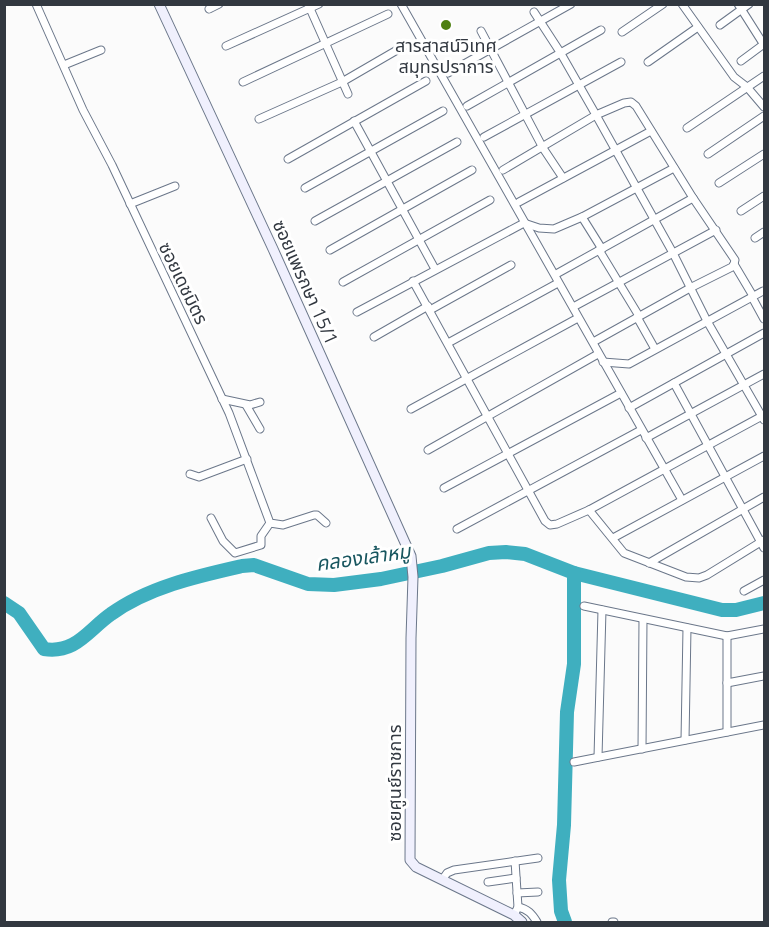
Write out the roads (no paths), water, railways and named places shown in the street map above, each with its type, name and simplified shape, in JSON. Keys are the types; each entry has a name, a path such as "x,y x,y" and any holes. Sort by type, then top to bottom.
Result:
{"street":[{"name":"ซอยเดชมิตร","path":"36,4 63,66 222,399 270,523"},
{"name":"ซอยแพรกษา 15/1","path":"159,4 411,556 413,577"},
{"path":"209,9 219,4"},
{"path":"226,46 319,4"},
{"path":"401,4 682,500"},
{"path":"448,74 571,4"},
{"path":"622,32 663,4"},
{"path":"682,4 734,77 747,87 765,107"},
{"path":"720,25 740,7 749,4"},
{"path":"309,7 348,94"},
{"path":"740,7 764,45 741,61"},
{"path":"413,281 545,521 550,525 589,510 764,417 707,321 673,253 560,52 534,12"},
{"path":"243,82 388,14"},
{"path":"648,62 698,27"},
{"path":"467,106 601,30"},
{"path":"481,31 543,148 563,178"},
{"path":"259,119 342,82 404,46"},
{"path":"63,66 100,50"},
{"path":"484,137 621,62"},
{"path":"687,128 765,76"},
{"path":"288,159 426,81"},
{"path":"503,170 596,116 631,102 636,106 693,198 717,230 765,319"},
{"path":"305,188 443,111"},
{"path":"708,154 765,116"},
{"path":"354,121 435,269"},
{"path":"519,202 651,131"},
{"path":"315,221 457,142"},
{"path":"719,183 765,154"},
{"path":"357,312 524,222 539,228 554,229 582,217 674,168"},
{"path":"330,250 472,171"},
{"path":"130,204 175,186"},
{"path":"741,211 765,196"},
{"path":"558,273 693,198"},
{"path":"343,282 490,200"},
{"path":"582,217 655,349"},
{"path":"575,306 717,230"},
{"path":"755,238 765,232"},
{"path":"595,341 734,264"},
{"path":"374,337 510,265"},
{"path":"448,343 558,283"},
{"path":"603,362 629,364 763,291"},
{"path":"411,409 578,318"},
{"path":"629,408 726,352 765,333"},
{"path":"428,450 598,354"},
{"path":"646,438 765,374"},
{"path":"589,510 624,553 687,577 699,578 764,543 674,382"},
{"path":"444,488 621,393"},
{"path":"222,399 246,405 260,402"},
{"path":"246,405 260,429"},
{"path":"457,529 641,430"},
{"path":"613,538 765,456"},
{"path":"190,474 199,477 247,459"},
{"path":"649,562 765,497"},
{"path":"211,518 223,541 235,553 261,545 261,536 270,523 284,525 314,515 327,523"},
{"name":"ซอยศูนย์ราชการ","path":"413,577 410,860 416,867 441,880 516,911 522,922"},
{"path":"744,591 765,580"},
{"path":"584,606 727,636 765,629"},
{"path":"598,757 602,610"},
{"path":"642,748 643,619"},
{"path":"685,740 687,628"},
{"path":"727,636 727,732"},
{"path":"727,683 765,676"},
{"path":"574,762 765,725"},
{"path":"441,880 447,873 454,870 538,858"},
{"path":"515,861 518,893 516,911 526,909 532,913 537,922"},
{"path":"488,882 516,878"},
{"path":"518,893 538,892"}],"waterway":[{"name":"คลองเล้าหมู","path":"4,603 19,613 44,649 55,650 73,644 111,614 141,597 191,578 242,566 254,565 308,584 334,585 381,579 489,553 506,552 525,554 574,573 722,610 736,610 764,603"},
{"path":"565,922 561,911 559,880 564,825 567,712 574,664 574,573"}],"place":[{"name":"สารสาสน์วิเทศ สมุทรปราการ","path":"446,25"}]}
